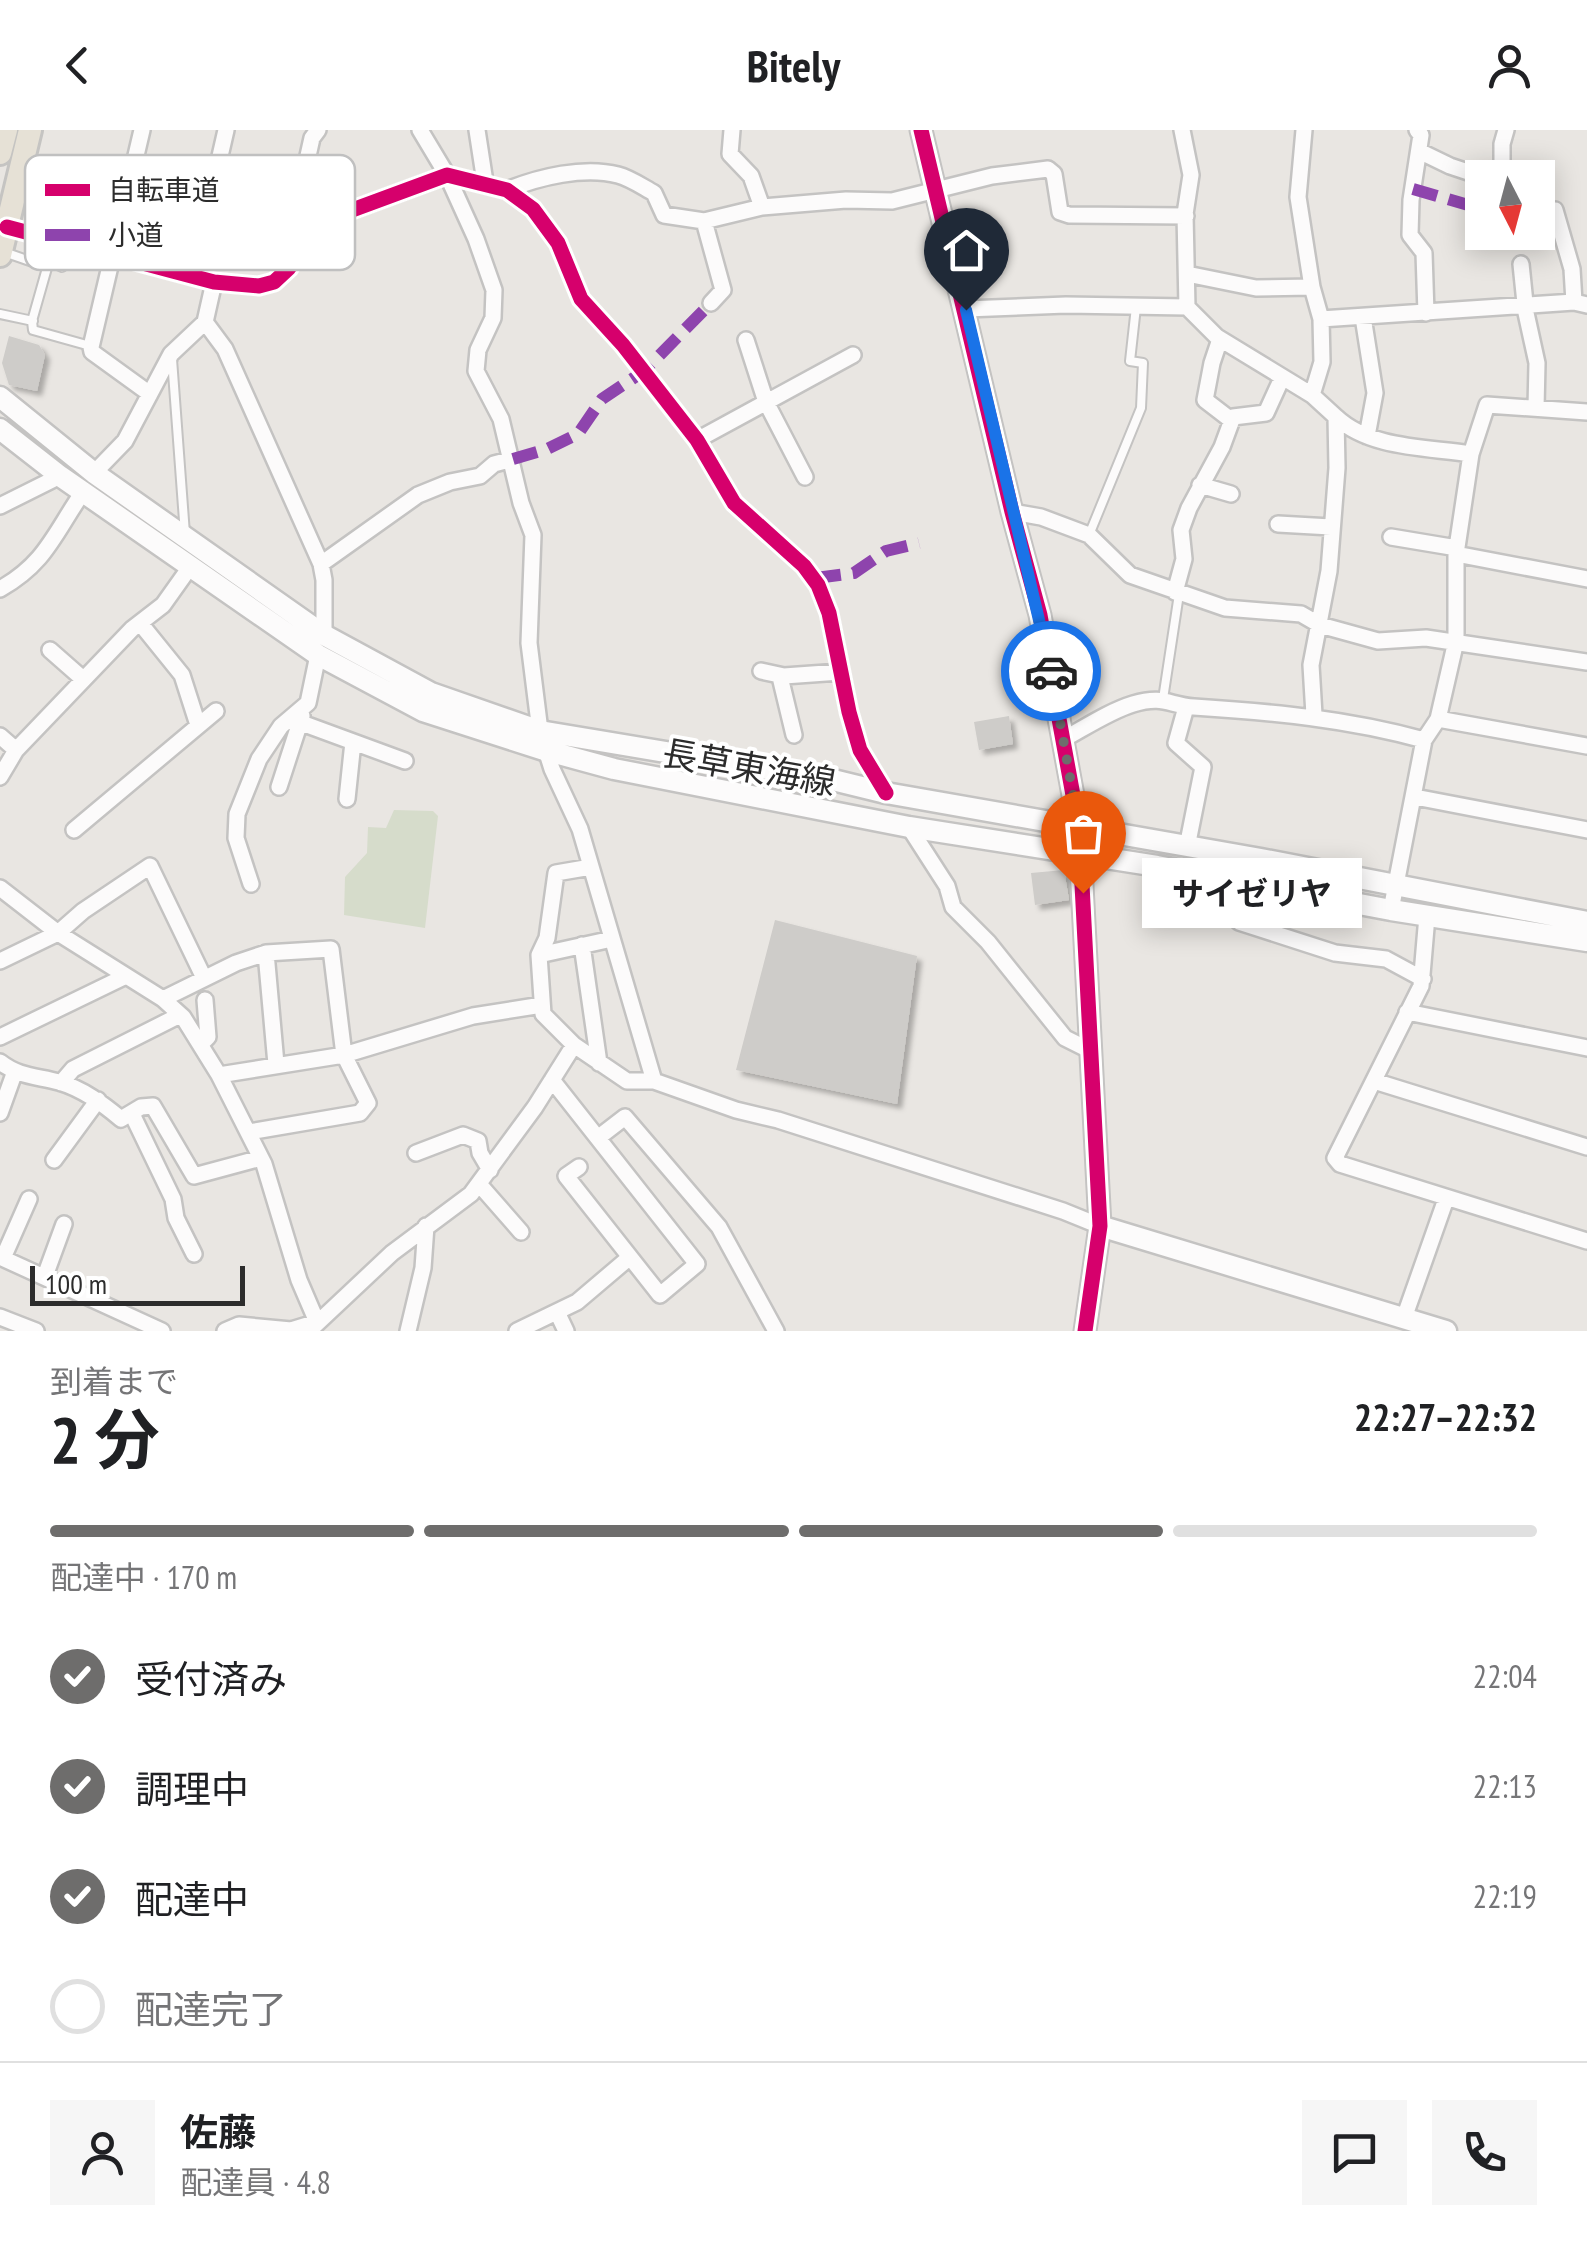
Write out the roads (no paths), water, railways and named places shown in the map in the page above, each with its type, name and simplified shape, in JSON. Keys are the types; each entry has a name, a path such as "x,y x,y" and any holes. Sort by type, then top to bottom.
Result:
{"main road":[{"path":"0,153 6,130"},
{"path":"0,253 30,130"},
{"path":"921,130 1040,615 1079,828 1100,1226 1085,1331"},
{"name":"長草東海線","path":"0,397 321,645"},
{"name":"長草東海線","path":"0,430 190,567 423,711 542,741 832,780 1587,922"},
{"name":"長草東海線","path":"542,741 614,770 909,827 1081,853 1587,942"},
{"path":"1100,1226 1446,1331"}],"street":[{"path":"136,155 142,130"},
{"path":"220,155 226,130"},
{"path":"308,155 318,130"},
{"path":"420,130 448,175 494,290 493,318 478,350 476,371 502,418 533,535 529,644 542,741 580,829 654,1081"},
{"path":"477,130 486,182"},
{"path":"732,130 730,154 751,176 762,207"},
{"path":"1182,130 1191,175 1186,216 1187,307"},
{"path":"1304,130 1298,197 1312,288 1321,319 1322,362 1312,395"},
{"path":"1417,130 1422,136 1411,200 1410,236 1424,253 1426,313"},
{"path":"1504,160 1506,130"},
{"path":"1420,150 1465,171"},
{"path":"507,190 536,178 618,175 654,192 664,215 704,221 762,207 846,200 892,201 992,176 1048,169 1054,174 1060,212 1186,216"},
{"path":"355,209 448,175 507,190 534,209 558,243 582,299 697,440 734,503 804,566 818,585 829,613 860,750 886,793"},
{"path":"1321,319 1581,303 1555,210"},
{"path":"704,221 724,290 711,303"},
{"path":"7,226 25,231"},
{"path":"1521,264 1537,363 1536,408"},
{"path":"109,270 92,352 150,394"},
{"path":"176,270 214,282 259,286 274,282 287,270"},
{"path":"192,274 193,270"},
{"path":"1187,274 1256,288 1312,288"},
{"path":"94,473 125,441 171,354 205,322 214,282"},
{"path":"966,310 1066,305 1187,307 1220,339 1312,395 1352,431 1472,454"},
{"path":"1363,316 1375,394 1367,436"},
{"path":"205,322 225,350 321,564 324,580 321,645 308,703 279,787"},
{"path":"1220,339 1206,400 1231,420 1266,413 1282,378"},
{"path":"746,340 766,402 805,476"},
{"path":"697,440 852,355"},
{"path":"1390,910 1424,740 1438,718 1456,641 1456,551 1472,454 1487,405 1587,412"},
{"path":"1314,716 1311,664 1329,571 1337,468 1336,417"},
{"path":"1177,593 1184,559 1182,530 1231,420"},
{"path":"321,564 418,495 450,482 480,476 494,464 513,458"},
{"path":"0,506 60,476"},
{"path":"1200,486 1231,494"},
{"path":"0,589 24,576 44,555 83,492"},
{"path":"1012,512 1041,517 1088,535 1130,576 1225,608 1301,614 1320,625 1378,642 1426,638 1587,662"},
{"path":"1278,524 1331,526"},
{"path":"1390,537 1587,579"},
{"path":"0,778 16,750 83,679 163,604 190,567"},
{"path":"140,623 182,675 198,726"},
{"path":"50,650 83,679"},
{"path":"760,671 784,676 840,672"},
{"path":"784,676 781,681 794,735"},
{"path":"1064,739 1131,704 1163,699 1186,707 1314,716 1424,740"},
{"path":"251,884 236,838 237,814 259,758 281,726 308,703"},
{"path":"1186,707 1176,743 1203,768 1187,847"},
{"path":"74,830 216,711"},
{"path":"1438,718 1587,746"},
{"path":"299,722 404,762"},
{"path":"0,736 16,750"},
{"path":"347,799 354,742"},
{"path":"1414,798 1587,830"},
{"path":"909,827 947,886 953,907 988,942 1065,1038 1093,1052"},
{"path":"0,961 58,933 83,911 150,866 204,978"},
{"path":"591,868 556,873 547,938 539,955 543,1014 574,1045 627,1081 654,1081 1100,1226"},
{"path":"1236,880 1234,916 1239,922 1335,953 1386,960 1423,979"},
{"path":"0,888 58,933 164,1000 201,1044 261,1158 313,1327"},
{"path":"1427,916 1423,979 1336,1158 1340,1164 1587,1241"},
{"path":"539,955 612,939"},
{"path":"582,945 600,1063"},
{"path":"164,1000 204,978 266,954 331,950 344,1054 368,1102 360,1113 250,1132"},
{"path":"266,954 276,1064"},
{"path":"0,1037 126,976"},
{"path":"201,1044 208,1037 205,1000"},
{"path":"219,1075 344,1054 473,1016 542,1006"},
{"path":"1407,1012 1587,1048"},
{"path":"61,1083 72,1069 180,1015"},
{"path":"224,1331 238,1326 291,1330 313,1327 392,1253 470,1194 574,1045"},
{"path":"0,1062 14,1074 61,1083 98,1100 122,1119 148,1104 153,1106 194,1176 261,1158"},
{"path":"0,1114 14,1074"},
{"path":"552,1080 697,1264 660,1294 566,1176 579,1168"},
{"path":"1374,1082 1587,1147"},
{"path":"54,1160 98,1100"},
{"path":"132,1114 173,1199 176,1218 194,1254"},
{"path":"598,1137 625,1116 719,1226 776,1331"},
{"path":"416,1153 464,1136 478,1141 480,1154 490,1170"},
{"path":"479,1184 521,1232"},
{"path":"29,1199 2,1258 162,1331"},
{"path":"1404,1318 1446,1199"},
{"path":"45,1276 64,1224"},
{"path":"408,1331 423,1268 426,1226"},
{"path":"518,1331 577,1302 630,1257"},
{"path":"557,1312 566,1331"},
{"path":"0,1316 36,1331"}],"lane":[{"path":"0,253 25,261"},
{"path":"46,270 33,330 83,344"},
{"path":"1088,535 1141,408 1143,364 1130,361 1136,307"},
{"path":"0,314 32,321"},
{"path":"171,354 185,539"},
{"path":"1163,699 1177,593"}],"place":[{"name":"サイゼリヤ","path":"1083,893"}]}
